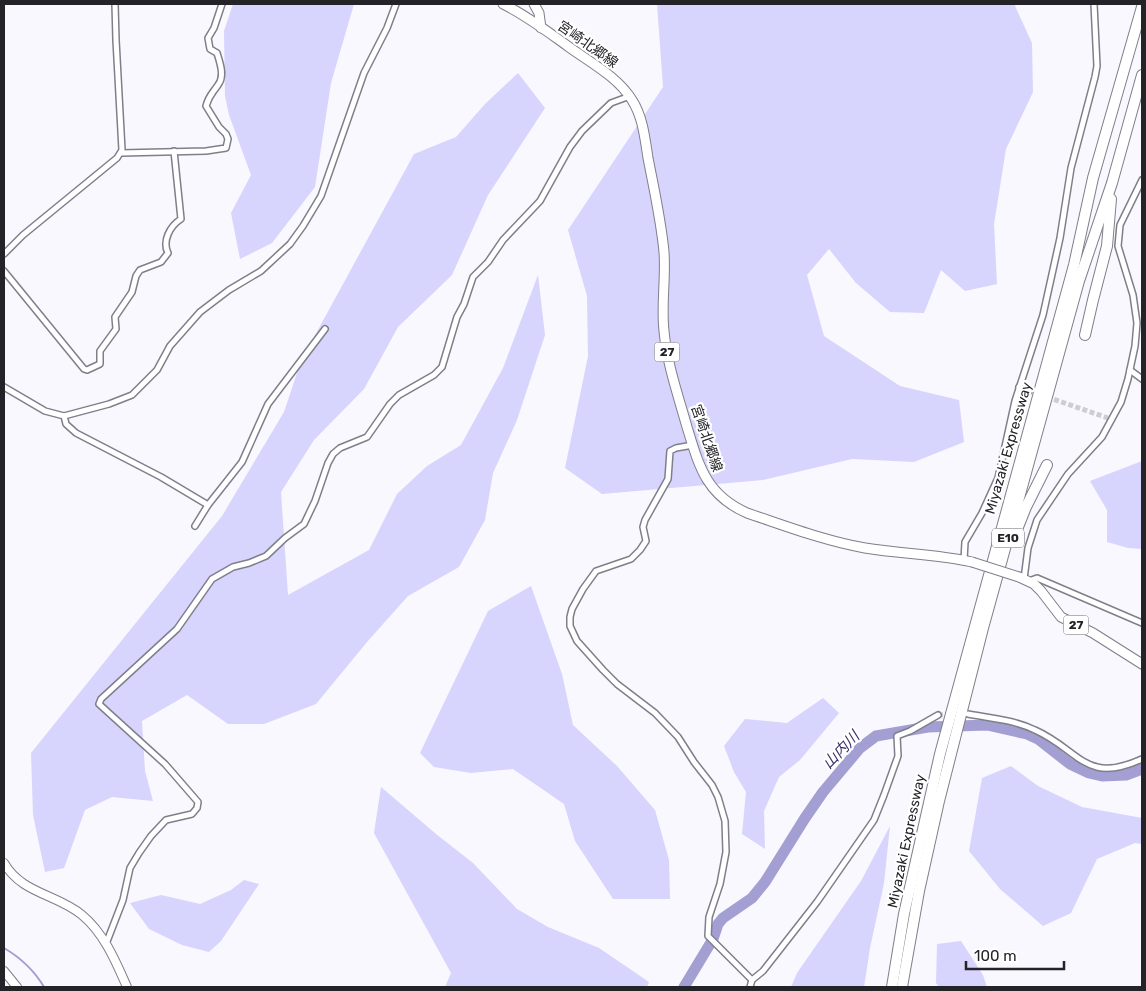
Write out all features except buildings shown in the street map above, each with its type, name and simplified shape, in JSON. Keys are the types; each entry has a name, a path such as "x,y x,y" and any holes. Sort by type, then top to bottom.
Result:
{"highway":[{"name":"Miyazaki Expressway","path":"892,987 906,906 940,754 1074,264 1093,178 1142,7"},
{"name":"Miyazaki Expressway","path":"902,987 919,891 939,801 983,628 1079,282 1112,183 1142,75"},
{"path":"1085,335 1092,300 1107,246 1112,183"},
{"path":"983,628 993,608 1017,527 1047,465"}],"main road":[{"name":"宮崎北郷線","path":"502,4 541,28 614,79 630,96 639,113 661,229 664,269 663,318 666,351 693,446 702,471 712,488 733,507 837,542 865,548 949,557 968,561 1024,579 1041,591 1061,617 1094,633 1142,664"},
{"name":"宮崎北郷線","path":"534,4 539,13 541,28"}],"street":[{"path":"4,254 23,235 121,153 115,4"},
{"path":"121,153 206,151 226,148 228,139 226,134 219,127 206,106 209,95 220,84 222,70 217,53 210,49 208,38 214,28 222,4"},
{"path":"4,387 45,411 64,416 132,395 157,370 170,346 200,312 229,290 261,271 290,244 321,196 364,73 387,28 396,4"},
{"path":"968,561 966,542 998,478 1019,387 1043,315 1060,238 1071,168 1097,66 1094,4"},
{"path":"106,945 122,900 130,868 139,853 166,820 192,814 197,808 198,802 165,764 99,704 102,699 178,629 212,579 233,567 266,556 285,538 304,524 316,501 328,463 333,454 340,448 367,437 398,395 434,375 442,367 457,317 464,304 473,277 540,201 570,147 582,131 611,103 630,96"},
{"path":"4,271 84,369 87,370 100,364 100,351 116,329 115,317 132,292 136,276 140,270 161,262 166,256 168,253 165,247 166,240 174,223 181,219 174,151"},
{"path":"1142,180 1120,225 1118,246 1133,295 1137,323 1130,370 1120,402 1102,437 1068,474 1041,513 1032,533 1024,579 1037,578 1142,623"},
{"path":"194,526 242,462 268,404 325,329"},
{"path":"1130,370 1142,379"},
{"path":"1019,387 1029,391"},
{"path":"64,416 66,424 76,433 161,477 208,505"},
{"path":"693,446 676,448 670,451 668,479 645,520 643,527 646,541 640,550 631,559 596,571 578,596 569,621 573,636 617,684 655,713 678,737 712,785 718,797 725,821 726,852 720,884 709,917 708,936 752,980"},
{"path":"968,714 1008,721 1035,729 1082,761 1096,767 1118,768 1142,759"},
{"path":"750,987 752,980 763,971 817,902 874,820 898,756 897,736 910,732 938,715"},
{"path":"4,863 22,884 63,902 93,925 106,945 127,987"},
{"path":"4,971 17,987"}],"shaded area":[{"path":"233,4 354,4 331,83 315,187 272,243 240,259 231,213 251,175 229,115 225,96 224,31"},
{"path":"657,4 1016,4 1015,6 1032,43 1033,92 1006,149 994,224 997,284 965,291 941,270 924,313 890,312 856,283 829,249 807,275 824,336 900,386 959,400 964,442 914,462 852,459 763,480 602,494 565,468 588,356 587,296 568,230 663,87"},
{"path":"518,73 545,108 488,195 452,275 398,327 364,389 314,440 281,492 288,595 369,550 397,494 427,466 461,445 503,368 538,275 545,335 517,420 493,473 485,520 459,567 408,596 316,704 264,724 228,724 187,695 142,721 145,771 153,801 112,797 85,810 64,868 45,872 33,815 31,753 222,516 284,412 301,361 414,154 456,137 485,104"},
{"path":"1142,461 1142,549 1128,548 1107,542 1107,510 1090,481"},
{"path":"531,586 562,674 573,725 617,766 655,810 669,860 670,899 613,899 575,841 564,804 513,769 471,773 434,767 420,753 488,611"},
{"path":"823,698 839,713 800,760 779,777 764,811 765,849 742,834 746,792 734,772 724,746 745,719 787,723"},
{"path":"1011,766 1038,786 1082,807 1142,818 1142,844 1135,843 1097,859 1071,913 1043,926 1000,889 969,851 982,778"},
{"path":"381,787 473,863 517,909 548,927 599,948 649,982 647,987 445,987 451,973 374,833"},
{"path":"890,826 884,883 864,987 791,987 797,973 861,881"},
{"path":"244,880 259,884 221,941 209,952 182,945 149,929 130,903 161,895 200,904 231,890"},
{"path":"961,941 983,975 987,987 939,987 936,983 937,944"}],"waterway":[{"name":"山内川","path":"684,987 713,939 718,924 723,918 752,898 765,882 823,792 860,748 876,736 928,727 987,725 1027,734 1038,739 1070,764 1089,773 1102,776 1126,775 1142,769"},
{"path":"4,948 27,965 44,987"}],"tunnel":[{"path":"1047,397 1108,418"},
{"path":"938,715 953,714"}]}
